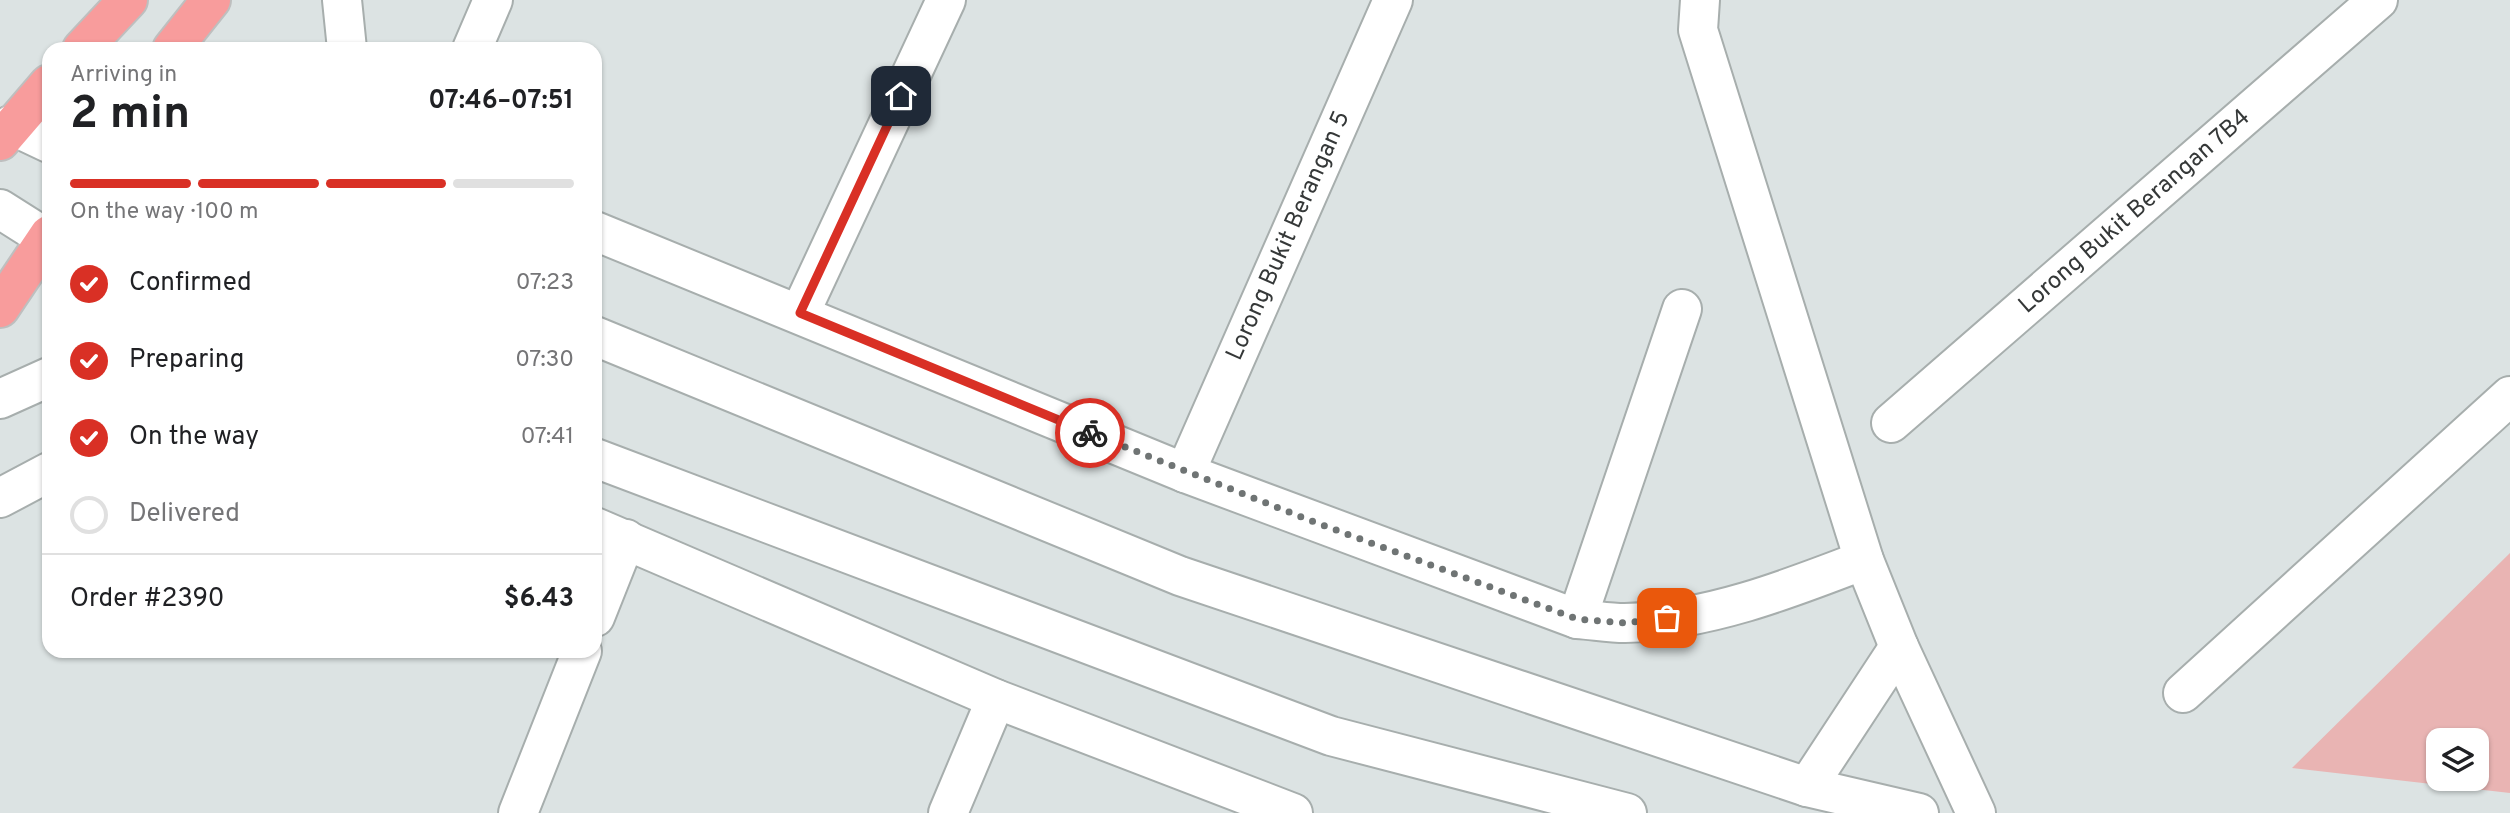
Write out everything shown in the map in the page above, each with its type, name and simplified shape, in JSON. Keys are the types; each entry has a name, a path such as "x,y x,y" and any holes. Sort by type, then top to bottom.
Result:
{"highway":[{"path":"89,42 128,0"},
{"path":"178,42 211,0"},
{"path":"4,129 42,91"},
{"path":"0,308 42,247"}],"street":[{"path":"342,0 346,42"},
{"path":"475,42 493,0"},
{"path":"800,313 946,0"},
{"name":"Lorong Bukit Berangan 5","path":"1185,473 1393,0"},
{"path":"1700,0 1698,30 1864,560 1899,648 1976,813"},
{"name":"Lorong Bukit Berangan 7B4","path":"1891,424 2378,0"},
{"path":"4,129 42,141"},
{"path":"0,209 42,234"},
{"path":"602,234 1185,473 1577,619 1625,623 1687,615 1740,603 1864,560"},
{"path":"1577,619 1682,309"},
{"path":"602,339 1180,576 1807,787 1919,813"},
{"path":"0,399 42,380"},
{"path":"2183,693 2510,396"},
{"path":"602,461 1331,736 1627,813"},
{"path":"0,498 42,476"},
{"path":"602,578 610,533 996,699 1293,813"},
{"path":"1807,787 1899,648"},
{"path":"518,813 579,658"},
{"path":"948,813 996,699"}],"shaded area":[{"path":"2510,553 2510,793 2489,791 2489,728 2426,728 2426,783 2292,768"}],"way so far":[{"path":"1090,433 1185,473 1525,602 1577,619 1625,623 1667,618"}],"route":[{"path":"901,96 800,313 1090,433"}]}
